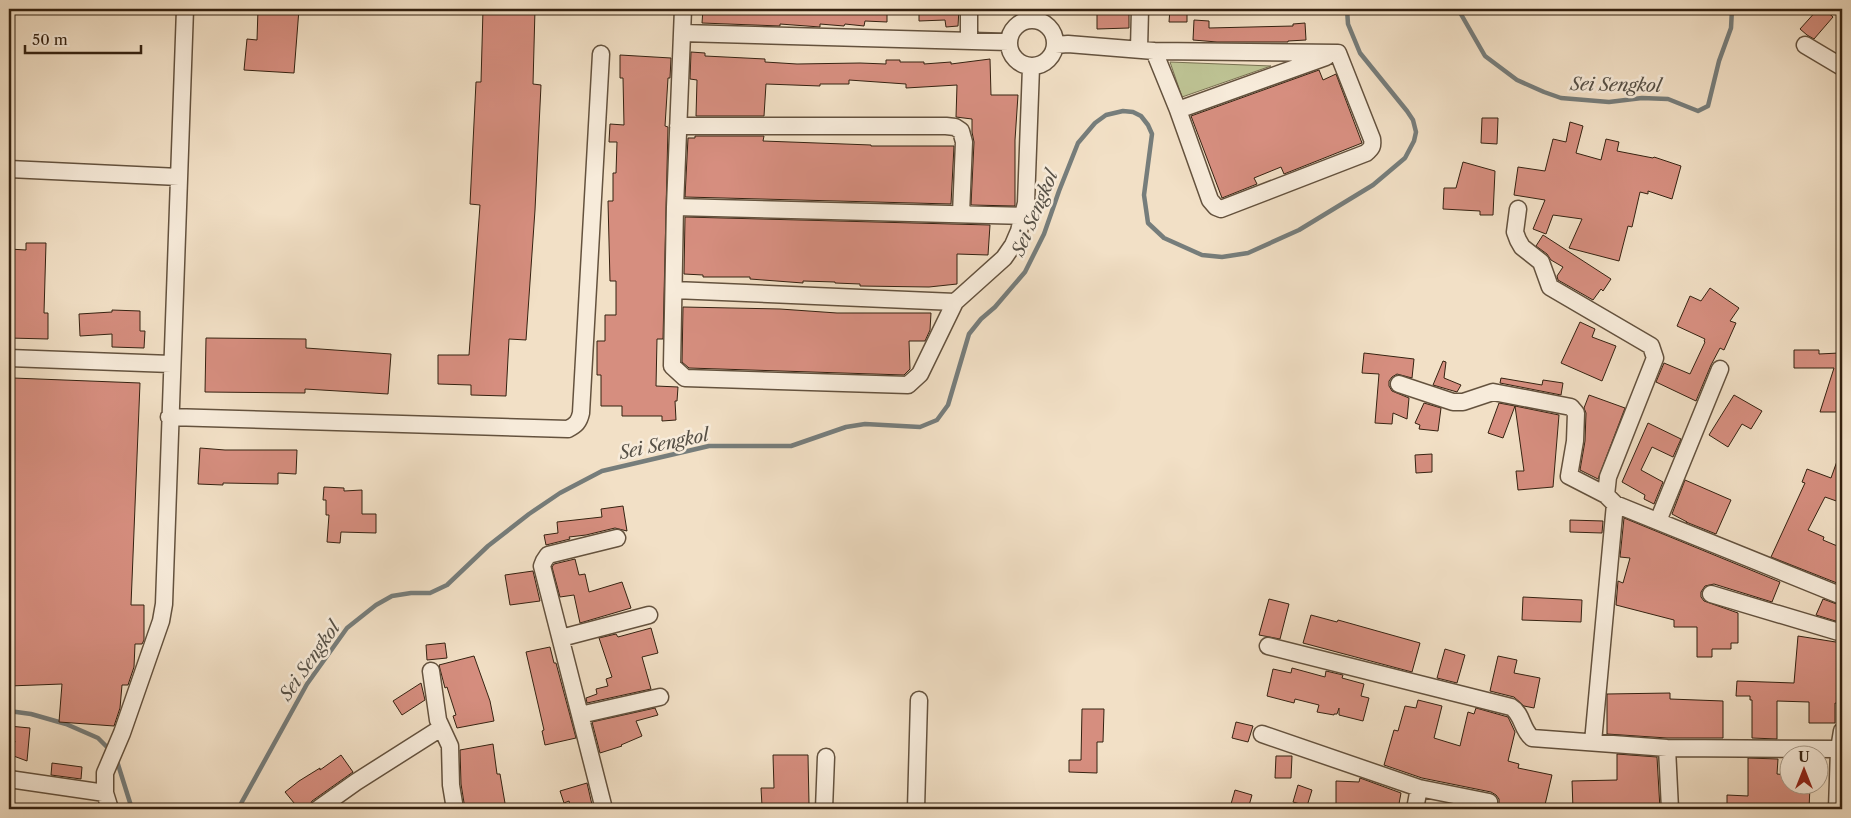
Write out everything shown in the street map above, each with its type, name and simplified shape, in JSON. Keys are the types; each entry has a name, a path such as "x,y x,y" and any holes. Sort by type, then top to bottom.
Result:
{"street":[{"path":"110,809 105,793 105,773 122,733 161,621 164,604 169,417 185,9"},
{"path":"683,9 675,207 672,366 685,378 908,385 920,374 955,302 1004,258 1013,246 1026,203 1031,67"},
{"path":"969,9 969,40"},
{"path":"1140,9 1147,50 1178,110 1210,200 1216,207 1221,209 1366,153 1371,149 1372,139 1338,53"},
{"path":"1034,14 1047,25 1055,38 1055,45 1050,58 1038,66 1031,67 1017,62 1009,49 1009,42 1014,28 1034,14"},
{"path":"682,33 1009,42"},
{"path":"1055,45 1068,44 1147,50 1338,53"},
{"path":"1805,45 1842,67"},
{"path":"1178,110 1338,53"},
{"path":"169,417 568,429 575,426 581,414 601,54"},
{"path":"678,126 955,127 961,131 964,142 962,214"},
{"path":"9,169 179,177"},
{"path":"675,207 1023,216"},
{"path":"1518,209 1515,232 1518,240 1522,247 1541,262 1550,288 1651,346 1655,358 1608,477 1611,500 1593,742"},
{"path":"674,290 955,302"},
{"path":"9,358 171,364"},
{"path":"1658,521 1720,369"},
{"path":"1399,384 1453,402 1463,402 1493,392 1571,407 1576,413 1575,441 1569,476 1611,500 1658,521 1842,596"},
{"path":"604,809 542,566 548,555 617,538"},
{"path":"1711,594 1842,633"},
{"path":"560,638 649,615"},
{"path":"1268,646 1511,707 1520,714 1524,729 1532,738 1667,748 1839,749"},
{"path":"431,671 438,720 450,746 451,785 455,809"},
{"path":"580,715 660,696"},
{"path":"916,809 918,700"},
{"path":"318,809 356,782 441,728"},
{"path":"1837,809 1839,749 1842,731"},
{"path":"1262,734 1419,788 1489,802"},
{"path":"1667,748 1670,809"},
{"path":"824,809 826,757"},
{"path":"9,779 105,793"},
{"path":"1415,809 1419,788"}],"green space":[{"path":"1170,62 1271,66 1182,97"}],"building":[{"path":"258,9 299,9 294,73 244,70 247,39 257,40"},
{"path":"483,9 535,9 533,84 541,85 526,340 509,339 506,396 471,395 471,385 438,384 438,355 469,355 480,205 470,204 476,82 481,82"},
{"path":"703,9 887,9 887,22 865,21 864,26 820,24 820,27 780,24 780,26 702,23"},
{"path":"919,9 959,9 958,26 946,27 945,20 919,21"},
{"path":"1097,9 1129,9 1129,28 1097,29"},
{"path":"1170,9 1187,9 1187,22 1169,22"},
{"path":"1818,9 1824,9 1833,17 1814,39 1800,29"},
{"path":"1194,20 1209,21 1209,28 1293,26 1293,24 1305,23 1306,40 1288,42 1217,42 1193,40"},
{"path":"691,52 705,53 705,56 765,59 765,62 797,64 886,64 886,60 900,60 900,62 924,62 924,64 951,62 951,64 990,59 991,95 1018,95 1015,140 1015,206 971,205 974,142 972,119 956,117 957,85 906,88 906,84 849,80 849,84 820,84 820,86 766,84 764,116 696,116 697,80 690,79"},
{"path":"620,55 671,58 665,126 668,127 663,339 657,339 656,386 678,387 677,401 675,401 676,420 662,421 662,416 622,416 622,406 601,406 601,375 597,375 597,341 605,341 605,315 616,315 616,281 610,281 608,201 613,201 613,173 616,173 617,142 609,142 610,124 624,125 623,78 620,78"},
{"path":"1319,70 1323,80 1336,74 1362,143 1284,174 1281,167 1254,178 1257,184 1222,198 1191,116"},
{"path":"1482,118 1498,118 1497,144 1481,143"},
{"path":"1570,122 1583,126 1576,153 1601,160 1606,139 1619,142 1617,151 1654,157 1681,166 1672,199 1648,191 1648,194 1640,192 1632,227 1628,226 1619,261 1569,248 1582,219 1553,215 1546,234 1533,229 1545,200 1514,195 1518,167 1545,171 1553,139 1566,142"},
{"path":"695,136 764,136 763,141 871,146 954,146 951,204 685,197 688,138 695,138"},
{"path":"1463,162 1495,171 1493,215 1480,215 1480,211 1443,209 1444,188 1456,188"},
{"path":"685,217 990,225 988,255 957,254 957,284 929,287 860,286 860,284 835,282 803,281 803,283 750,279 750,277 703,277 703,275 684,274"},
{"path":"1543,235 1611,279 1603,291 1601,289 1593,300 1558,280 1557,276 1563,267 1551,260 1547,254 1536,246"},
{"path":"26,243 46,243 44,313 48,313 48,339 9,338 9,249 26,250"},
{"path":"1710,288 1739,308 1730,321 1736,323 1724,350 1720,348 1696,401 1656,382 1664,363 1690,374 1705,339 1677,326 1690,296 1701,301"},
{"path":"683,307 780,309 837,313 931,313 930,330 925,341 909,341 910,369 904,375 689,368 682,362"},
{"path":"112,310 140,311 140,331 145,331 144,348 112,347 112,334 80,336 79,314 112,312"},
{"path":"1580,322 1595,329 1592,337 1616,346 1602,381 1561,363"},
{"path":"206,338 306,339 306,348 391,354 388,394 305,389 305,393 205,392"},
{"path":"1794,350 1819,350 1819,354 1842,352 1842,412 1820,412 1834,368 1794,368"},
{"path":"1364,353 1414,359 1412,378 1397,374 1389,381 1392,391 1409,398 1407,419 1393,413 1392,424 1375,423 1379,374 1362,373"},
{"path":"1443,361 1446,362 1444,378 1461,385 1457,392 1433,385"},
{"path":"13,378 140,383 131,605 144,605 144,640 142,644 135,644 134,667 128,685 122,685 120,708 114,726 59,722 62,684 9,686 9,483"},
{"path":"1501,378 1542,385 1543,380 1563,383 1561,395 1500,383"},
{"path":"1589,395 1625,408 1598,479 1580,470 1585,441 1586,413 1584,408"},
{"path":"1734,395 1762,411 1751,429 1742,424 1728,447 1709,435"},
{"path":"1424,403 1441,408 1438,431 1419,429 1420,425 1415,423"},
{"path":"1499,403 1515,406 1503,438 1488,433"},
{"path":"1515,406 1559,415 1553,487 1518,490 1516,471 1524,471"},
{"path":"1648,423 1681,439 1673,457 1652,447 1641,470 1663,482 1654,504 1644,499 1645,495 1622,482"},
{"path":"200,448 297,450 296,474 278,473 278,484 198,484"},
{"path":"1841,450 1842,503 1825,497 1808,530 1824,537 1823,540 1842,548 1842,585 1771,557 1805,483 1802,482 1807,469 1831,478"},
{"path":"1432,454 1432,472 1416,473 1415,455"},
{"path":"1685,480 1731,500 1716,534 1672,514"},
{"path":"324,487 344,488 344,491 362,490 362,514 376,514 376,533 341,532 340,543 327,542 329,515 326,515 326,500 323,500"},
{"path":"623,506 627,531 615,528 569,537 570,539 546,545 544,535 558,533 557,522 602,517 601,509"},
{"path":"1624,518 1780,582 1772,602 1714,584 1705,586 1701,592 1701,597 1704,601 1738,613 1738,643 1731,643 1731,649 1712,649 1712,657 1697,657 1697,627 1674,627 1674,620 1616,605 1618,581 1623,583 1630,558 1620,557"},
{"path":"1570,520 1603,521 1602,533 1570,532"},
{"path":"575,559 579,575 585,574 589,592 622,582 631,608 580,623 574,595 560,597 552,567 554,564"},
{"path":"533,571 540,601 510,605 505,575"},
{"path":"1523,597 1582,600 1581,622 1522,620"},
{"path":"1269,599 1289,604 1280,639 1259,635"},
{"path":"1823,599 1842,606 1842,623 1816,615"},
{"path":"1311,615 1337,622 1338,620 1420,643 1412,672 1303,643"},
{"path":"651,628 658,653 642,657 651,689 587,703 586,698 597,694 596,689 608,686 606,679 612,677 599,638 616,634 618,637"},
{"path":"1798,636 1842,643 1841,704 1835,703 1835,723 1809,723 1809,702 1777,701 1777,739 1752,738 1752,700 1750,700 1750,696 1736,696 1737,681 1794,683"},
{"path":"445,643 447,658 427,660 426,645"},
{"path":"550,647 576,738 545,745 542,731 544,730 526,652"},
{"path":"1445,649 1465,655 1457,683 1437,678"},
{"path":"474,656 490,701 494,721 457,728 453,716 456,715 447,687 445,688 439,665"},
{"path":"1498,656 1517,660 1514,673 1540,678 1534,708 1524,706 1514,697 1490,691"},
{"path":"1292,668 1325,677 1326,671 1343,675 1342,678 1364,684 1361,696 1369,698 1363,721 1339,715 1339,708 1337,714 1334,715 1317,712 1319,705 1295,699 1294,703 1267,696 1273,669 1291,673"},
{"path":"421,683 425,700 402,715 393,701"},
{"path":"1670,693 1670,699 1723,701 1723,738 1667,738 1607,734 1607,694"},
{"path":"1418,700 1442,706 1434,738 1460,746 1468,712 1474,714 1476,708 1508,717 1515,732 1508,761 1519,764 1518,768 1552,775 1544,809 1496,809 1499,799 1491,792 1422,778 1384,765 1394,730 1398,731 1405,706 1416,708"},
{"path":"655,708 658,715 636,721 642,736 622,746 600,753 592,722"},
{"path":"1082,709 1104,709 1103,742 1097,742 1097,773 1069,772 1069,760 1081,760"},
{"path":"1236,722 1253,726 1248,742 1232,738"},
{"path":"9,726 30,728 27,761 11,755 15,741 9,740"},
{"path":"493,744 497,774 500,774 506,809 465,809 461,784 460,750"},
{"path":"1617,754 1657,757 1660,809 1573,809 1572,781 1617,780"},
{"path":"341,755 353,772 312,801 308,809 299,809 285,792"},
{"path":"773,755 808,755 809,804 762,806 761,788 774,788"},
{"path":"1276,756 1292,756 1291,778 1275,778"},
{"path":"1748,758 1778,759 1778,796 1810,796 1809,809 1727,809 1727,795 1748,796"},
{"path":"52,763 82,767 81,779 51,775"},
{"path":"1360,778 1401,793 1398,809 1353,809 1354,805 1336,805 1336,781 1359,782"},
{"path":"587,783 593,809 571,809 569,801 564,803 560,791"},
{"path":"1298,785 1312,790 1307,806 1293,802"},
{"path":"1235,790 1252,795 1248,809 1231,804"}],"waterway":[{"name":"Sei Sengkol","path":"238,809 307,684 347,628 376,605 392,596 430,593 447,585 488,546 560,493 602,471 709,446 791,446 846,427 865,424 920,427 937,420 948,405 969,334 1025,272 1044,234 1078,143 1095,123 1106,115 1123,111 1133,112 1141,116 1148,125 1152,134 1144,195 1148,223 1164,238 1202,255 1222,257 1248,253 1299,230 1373,185 1405,158 1414,141 1416,132 1413,120 1407,111 1360,53 1348,24 1347,9"},
{"name":"Sei Sengkol","path":"1458,9 1485,56 1517,80 1544,92 1561,98 1609,102 1642,98 1668,99 1698,111 1708,106 1719,61 1731,28 1732,9"},
{"name":"Sei Sengkol","path":"9,711 31,714 66,724 98,738 110,750"},
{"name":"Sei Sengkol","path":"116,758 132,809"}]}
